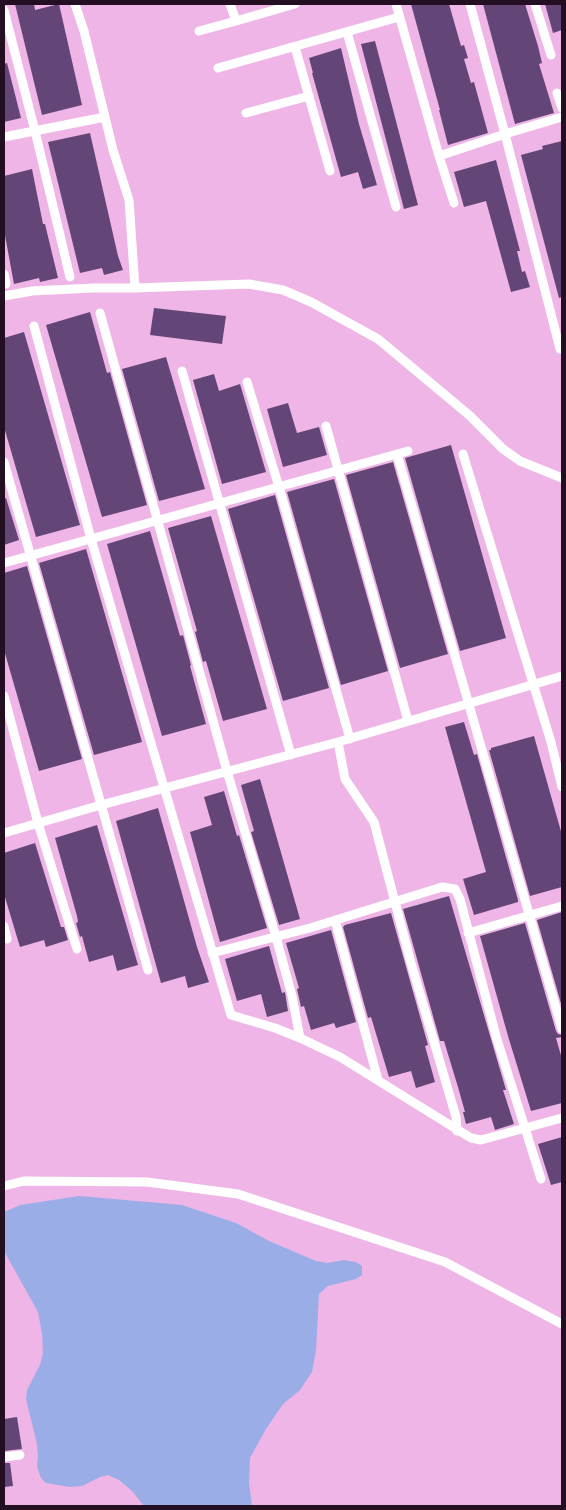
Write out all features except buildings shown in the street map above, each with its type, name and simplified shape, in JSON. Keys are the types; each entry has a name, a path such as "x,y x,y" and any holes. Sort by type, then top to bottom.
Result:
{"street":[{"path":"76,4 113,150 129,200 135,288"},
{"path":"230,4 236,21"},
{"path":"199,31 295,4"},
{"path":"396,4 454,204"},
{"path":"470,4 560,349 562,349"},
{"path":"535,4 551,55"},
{"path":"4,10 70,277"},
{"path":"218,68 399,17"},
{"path":"347,32 396,207"},
{"path":"295,47 330,171"},
{"path":"557,93 562,108"},
{"path":"246,113 308,96"},
{"path":"4,137 105,117"},
{"path":"440,156 562,117"},
{"path":"4,296 32,291 93,288 249,284 283,290 311,302 378,339 469,415 503,449 520,461 562,478"},
{"path":"100,313 227,771 276,937 292,996 300,1038"},
{"path":"34,326 91,539 231,1015 275,1028 340,1057 471,1138 481,1140 562,1118"},
{"path":"182,371 291,755"},
{"path":"247,382 279,487 350,739"},
{"path":"326,426 408,721"},
{"path":"4,563 408,451"},
{"path":"397,454 562,1029"},
{"path":"463,454 534,684 562,788"},
{"path":"4,462 148,970"},
{"path":"4,833 101,805 350,739 562,676"},
{"path":"4,696 38,823 77,949"},
{"path":"338,742 345,779 374,822 411,963 456,1117 457,1130"},
{"path":"212,954 335,920 442,887 455,888 460,899 493,1024 541,1179"},
{"path":"468,933 562,906"},
{"path":"335,920 378,1080"},
{"path":"4,926 7,938"},
{"path":"4,1186 24,1181 147,1182 238,1194 445,1262 562,1324"},
{"path":"4,1457 20,1455"}],"water":[{"path":"79,1196 182,1205 236,1223 269,1241 316,1261 327,1263 344,1260 356,1262 362,1266 362,1275 356,1279 328,1286 319,1294 316,1350 312,1372 300,1390 283,1404 250,1458 249,1483 252,1506 144,1506 132,1491 119,1480 108,1475 82,1486 70,1487 46,1483 41,1478 37,1467 37,1444 26,1399 27,1390 40,1365 43,1353 42,1334 38,1312 4,1251 4,1212 20,1205"}]}
